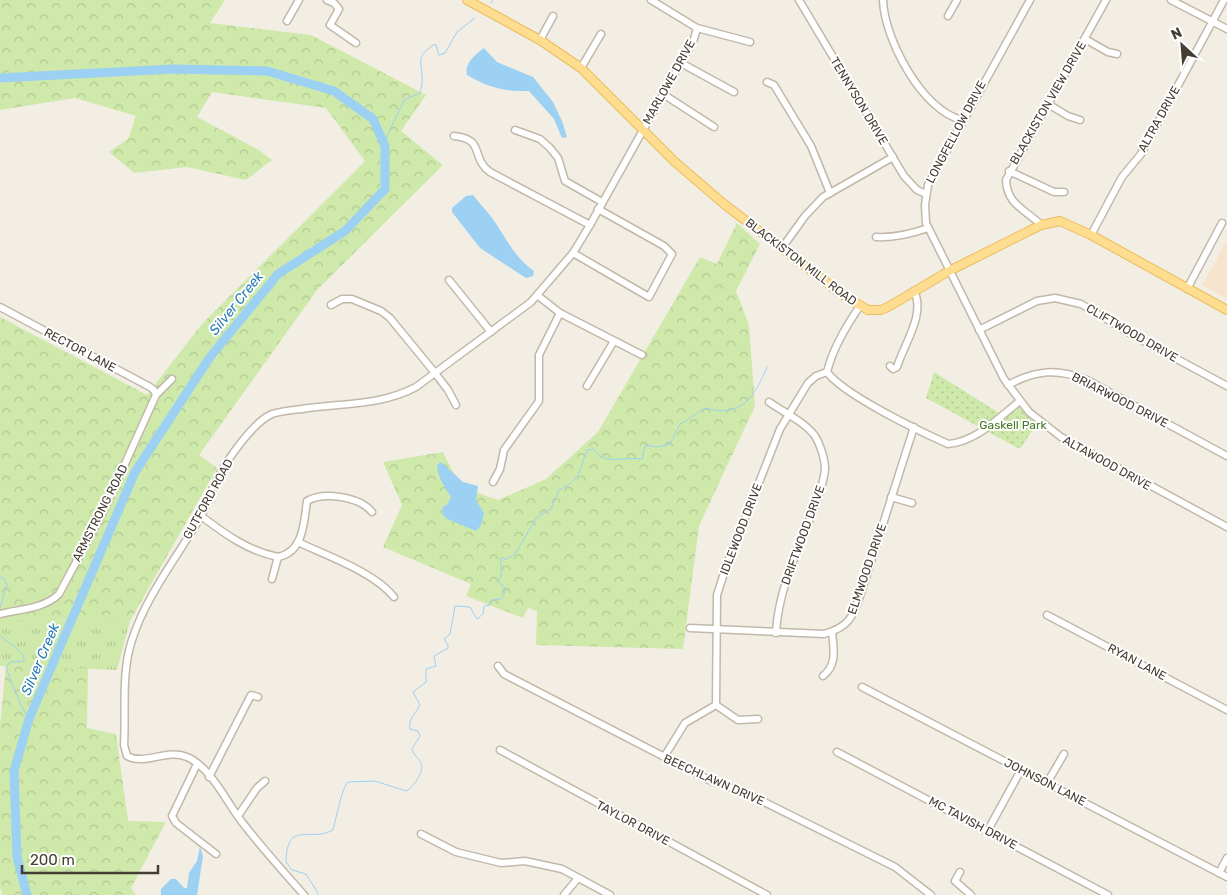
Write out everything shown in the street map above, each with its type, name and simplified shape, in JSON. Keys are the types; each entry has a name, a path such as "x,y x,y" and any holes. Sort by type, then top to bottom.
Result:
{"main road":[{"name":"BLACKISTON MILL ROAD","path":"467,0 540,40 581,68 675,162 724,204 860,306 868,310 881,310 949,271 1041,225 1059,221 1091,236 1227,310"}],"street":[{"path":"287,21 300,0"},
{"path":"327,0 334,3 339,10 330,25 356,43"},
{"name":"MARLOWE DRIVE","path":"602,202 694,40 697,28 651,0"},
{"name":"TENNYSON DRIVE","path":"799,0 904,176 917,190 926,194"},
{"path":"883,0 883,11 892,38 911,76 923,94 939,110 952,118 962,120"},
{"path":"948,16 957,0"},
{"name":"LONGFELLOW DRIVE","path":"949,271 928,228 925,205 928,185 962,120 1030,0"},
{"name":"BLACKISTON VIEW DRIVE","path":"1041,225 1032,216 1017,207 1010,198 1006,180 1009,171 1106,0"},
{"path":"1171,0 1227,29"},
{"name":"ALTRA DRIVE","path":"1091,236 1122,177 1140,154 1224,0"},
{"path":"540,40 553,16"},
{"path":"697,28 750,42"},
{"path":"581,68 601,34"},
{"path":"1085,39 1108,52 1117,54"},
{"path":"681,63 734,92"},
{"path":"768,82 774,85 811,146 830,193"},
{"path":"663,94 714,127"},
{"path":"1048,104 1068,116 1080,120"},
{"path":"515,130 540,139 558,158 565,181 602,202"},
{"path":"454,136 466,137 472,140 476,145 482,166 490,172 590,226"},
{"path":"782,248 816,203 893,157"},
{"path":"1009,171 1030,183 1041,185 1054,192 1064,192"},
{"name":"GUTFORD ROAD","path":"304,895 238,816 210,777 197,764 188,757 178,755 132,759 127,756 124,746 126,676 132,641 157,587 201,516 218,476 249,434 272,415 315,407 362,404 392,398 416,387 515,315 537,295 573,253 602,202"},
{"path":"573,253 649,297 672,254 664,246 598,210"},
{"path":"1187,288 1222,223"},
{"path":"876,237 890,238 928,228"},
{"name":"ALTAWOOD DRIVE","path":"949,271 1008,385 1020,401 1044,426 1061,438 1227,527"},
{"path":"449,280 491,332"},
{"path":"890,366 893,369 897,367 916,321 919,304 914,291"},
{"path":"537,295 560,313 642,355"},
{"name":"CLIFTWOOD DRIVE","path":"979,330 1037,301 1056,298 1081,304 1138,338 1227,386"},
{"path":"330,305 342,299 352,299 381,310 390,318 435,373 448,390 456,405"},
{"path":"860,306 850,319 831,356 827,372 834,382 948,444 962,442 983,430 1020,401"},
{"name":"RECTOR LANE","path":"0,307 150,387 156,395"},
{"path":"494,482 504,450 539,401 539,355 560,313"},
{"path":"588,386 614,342"},
{"name":"IDLEWOOD DRIVE","path":"716,705 717,595 727,564 769,455 788,416 808,383 816,376 827,372"},
{"name":"BRIARWOOD DRIVE","path":"1008,385 1028,374 1068,372 1227,456"},
{"name":"ARMSTRONG ROAD","path":"0,614 37,606 59,594 105,508 156,395 172,379"},
{"name":"DRIFTWOOD DRIVE","path":"769,402 788,416 803,423 815,436 825,469 820,491 779,602 776,632"},
{"name":"ELMWOOD DRIVE","path":"832,632 844,626 852,616 914,427"},
{"path":"201,516 231,538 278,557 284,556 298,542 306,521 307,501 314,497 326,495 366,504 372,512"},
{"path":"891,497 912,503"},
{"path":"298,542 366,575 388,589 394,597"},
{"path":"272,579 278,557"},
{"name":"RYAN LANE","path":"1047,615 1227,710"},
{"path":"690,628 803,634 832,632 834,660 831,670 822,676"},
{"name":"BEECHLAWN DRIVE","path":"498,666 504,674 664,757 718,784 744,792 895,867 930,895"},
{"name":"JOHNSON LANE","path":"862,687 1227,877"},
{"path":"210,777 251,695 258,697"},
{"path":"664,757 685,722 716,705 738,720 758,719"},
{"name":"TAYLOR DRIVE","path":"500,750 767,895"},
{"name":"MC TAVISH DRIVE","path":"837,752 1108,895"},
{"path":"1047,783 1064,754"},
{"path":"197,764 172,816 176,823 216,854"},
{"path":"988,830 1021,770"},
{"path":"238,816 257,788 265,781"},
{"path":"421,834 456,852 501,863 525,861 562,869 610,895"},
{"path":"1219,873 1227,858"},
{"path":"960,872 955,881 971,895"},
{"path":"564,895 578,878"}],"shaded area":[{"path":"1227,241 1227,299 1202,285"}],"green space":[{"path":"0,0 225,0 210,23 311,35 426,95 401,131 443,165 317,290 199,455 217,468 130,621 0,620 0,317 147,395 201,325 365,161 326,108 212,92 197,117 259,150 272,160 246,180 187,167 134,173 109,152 128,139 136,116 75,98 0,110"},
{"path":"737,223 760,244 736,291 749,325 755,406 699,526 683,649 536,645 537,611 528,608 523,618 466,596 471,584 383,547 402,505 383,462 443,452 458,479 470,489 498,500 546,479 598,432 700,257 717,264"},
{"name":"Gaskell Park","path":"934,372 999,413 1014,402 1036,425 1020,449 926,398"},
{"path":"0,620 130,621 117,670 0,666"},
{"path":"6,666 88,669 87,728 116,734 128,821 166,822 131,888 136,895 2,895 0,887 0,725"}],"water":[{"path":"484,48 497,62 533,77 553,102 567,137 562,138 554,119 529,91 512,91 496,88 467,75 469,63"},
{"path":"473,195 493,219 516,254 534,271 533,276 526,278 480,248 452,212 452,208 466,196"},
{"path":"441,462 463,482 478,486 476,500 484,513 481,525 476,531 447,519 442,514 443,506 447,505 451,497 439,474 437,465"},
{"path":"200,847 203,856 197,895 161,895 161,889 171,879 176,879 184,888 187,888 189,873 197,861"}],"waterway":[{"path":"384,143 404,100 420,93 422,80 421,59 424,53 433,45 436,45 439,55 445,53 457,32 475,18"},
{"name":"Silver Creek","path":"0,78 173,69 267,71 334,91 373,119 385,146 385,189 345,231 278,274 210,357 135,472 29,719 14,771 17,857 27,895"},
{"path":"319,895 306,874 292,870 286,862 287,849 291,841 295,836 324,833 333,830 341,796 348,782 375,781 406,791 415,783 420,775 422,766 412,749 420,736 418,731 410,729 411,719 420,705 413,692 426,682 426,669 436,666 434,656 448,648 444,639 450,634 455,606 470,607 477,619 483,614 484,606 490,605 492,600 501,599 506,590 498,581 501,576 501,558 507,559 515,554 537,517 551,509 559,490 576,478 587,450 593,449 601,457 605,458 642,459 645,445 657,447 670,444 680,424 702,410 706,408 718,411 738,408 752,396 767,367"},
{"path":"0,577 4,579 7,585 0,607"},
{"path":"0,635 19,650 24,657 24,661 10,662 6,668 21,705 29,719"}]}
